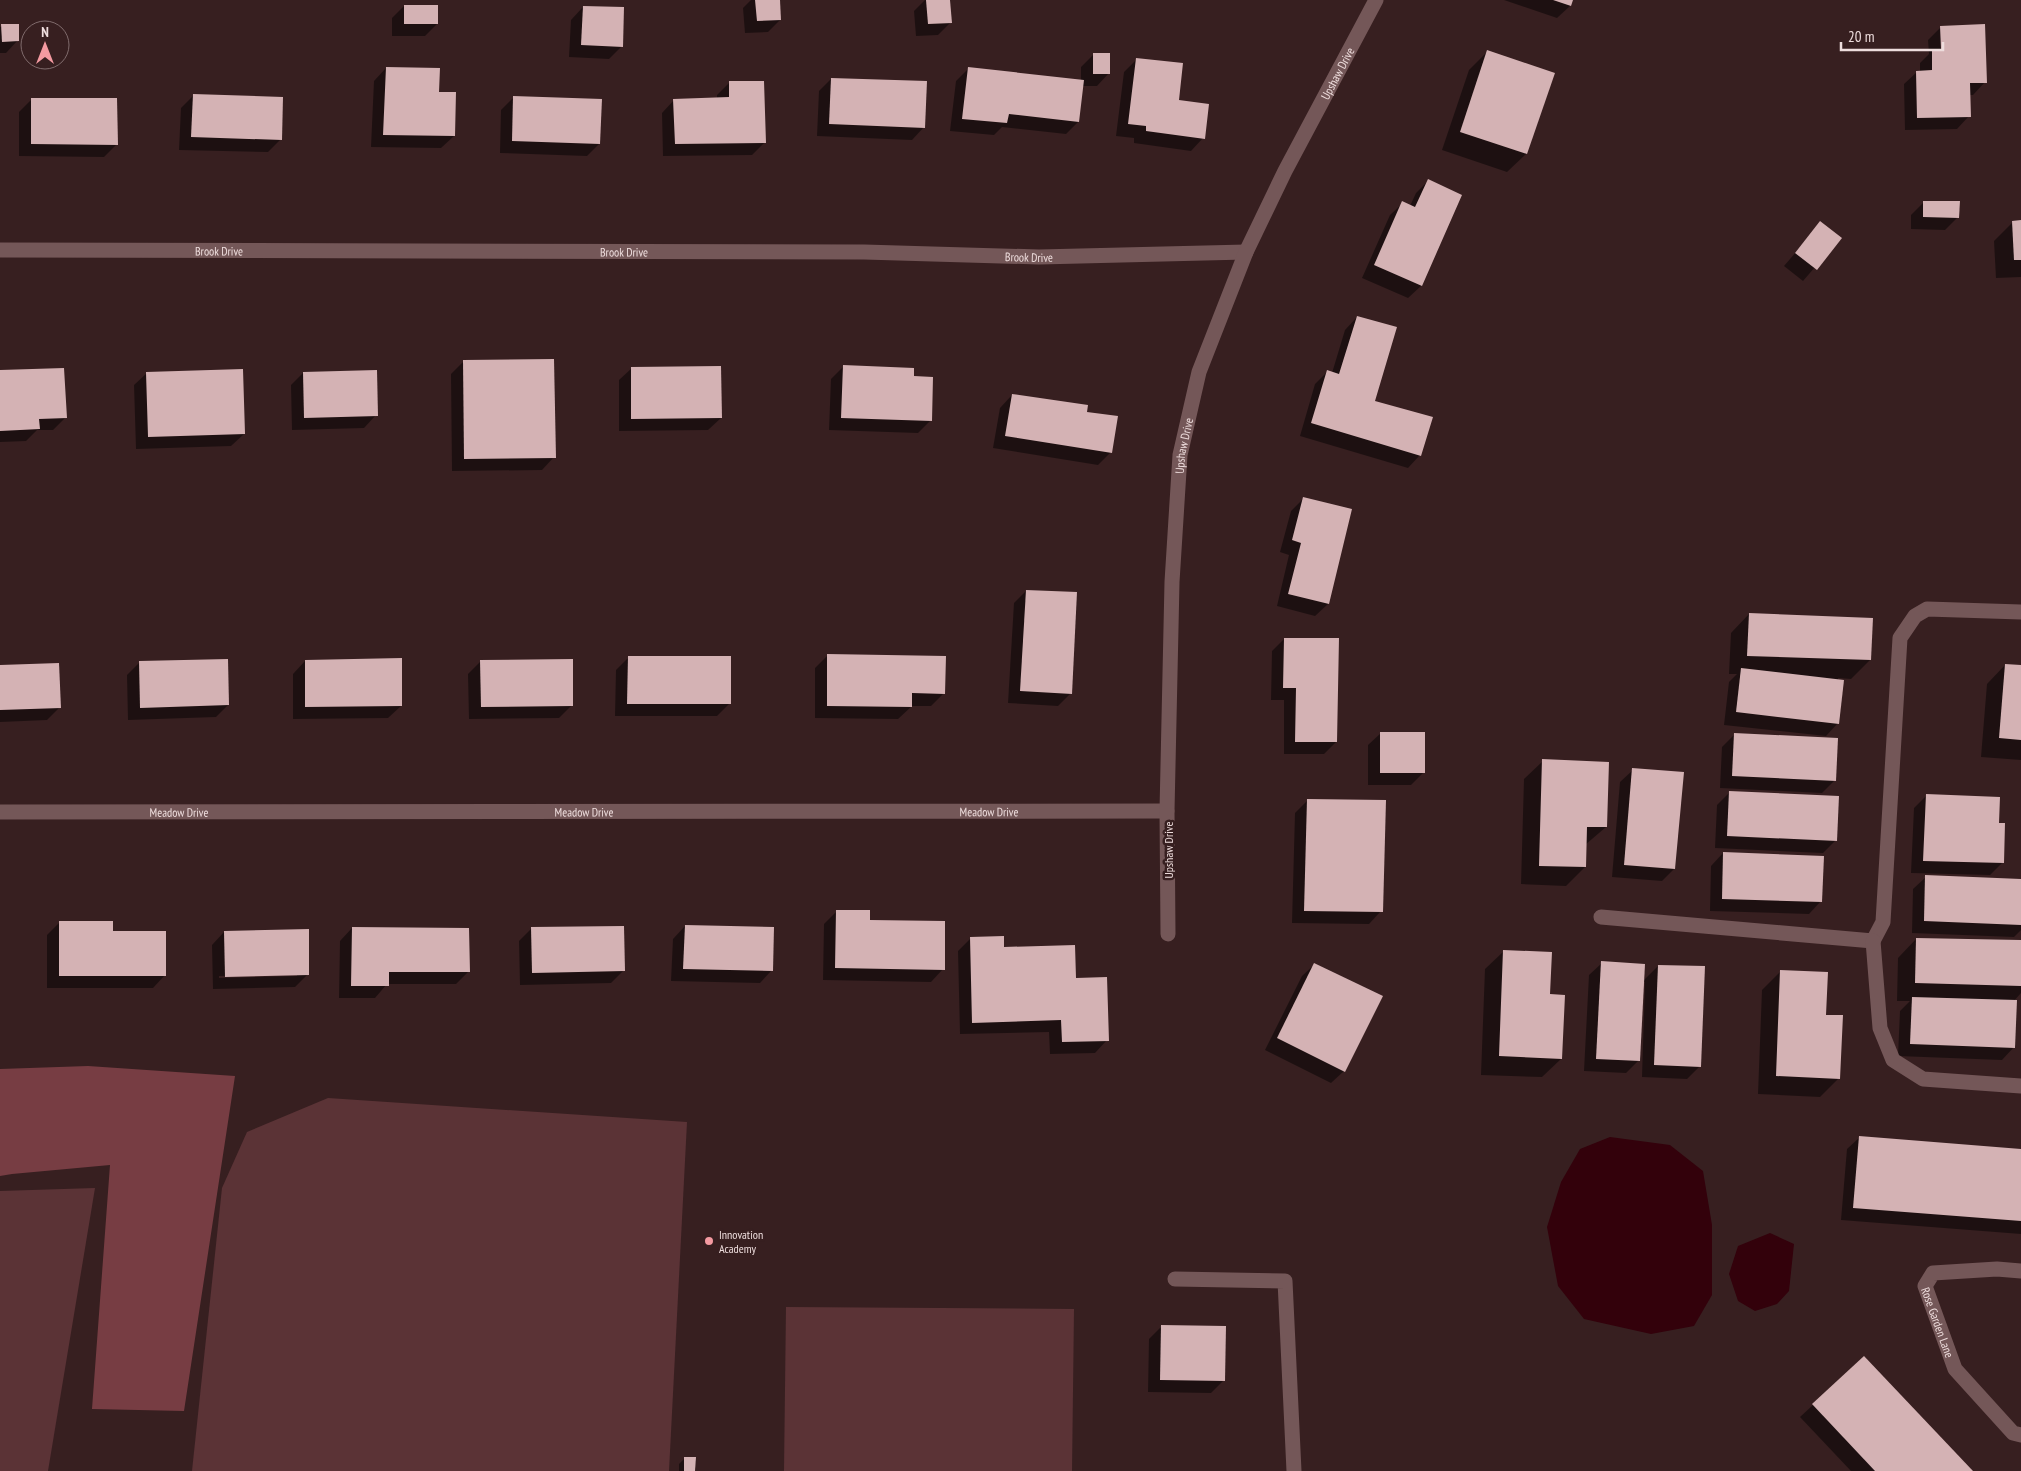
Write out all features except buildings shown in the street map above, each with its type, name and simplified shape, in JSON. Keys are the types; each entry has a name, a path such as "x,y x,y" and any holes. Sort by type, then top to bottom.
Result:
{"street":[{"name":"Upshaw Drive","path":"1168,934 1167,811 1172,582 1180,455 1199,372 1246,252 1285,171 1376,0"},
{"name":"Brook Drive","path":"0,250 864,252 1039,257 1246,252"},
{"path":"2021,612 1927,609 1915,616 1900,638 1883,922 1873,941 1880,1028 1893,1060 1923,1078 2021,1086"},
{"name":"Meadow Drive","path":"0,812 1167,811"},
{"path":"1602,917 1873,941"},
{"name":"Rose Garden Lane","path":"2021,1271 1996,1269 1933,1273 1925,1286 1955,1369 2014,1433 2021,1435"},
{"path":"1175,1279 1285,1281 1294,1471"}],"shaded area":[{"path":"88,1066 235,1076 184,1411 92,1409 110,1165 0,1176 0,1069"},
{"path":"328,1098 687,1122 669,1471 192,1471 222,1188 247,1132"},
{"path":"1610,1137 1670,1145 1703,1171 1712,1225 1712,1295 1694,1326 1651,1334 1584,1319 1558,1286 1547,1227 1561,1182 1580,1149"},
{"path":"95,1188 48,1471 0,1471 0,1191"},
{"path":"1770,1233 1794,1244 1789,1291 1777,1304 1755,1311 1738,1301 1729,1274 1738,1246"},
{"path":"786,1307 1074,1309 1072,1471 784,1471"}],"place":[{"name":"Innovation Academy","path":"709,1241"}]}
